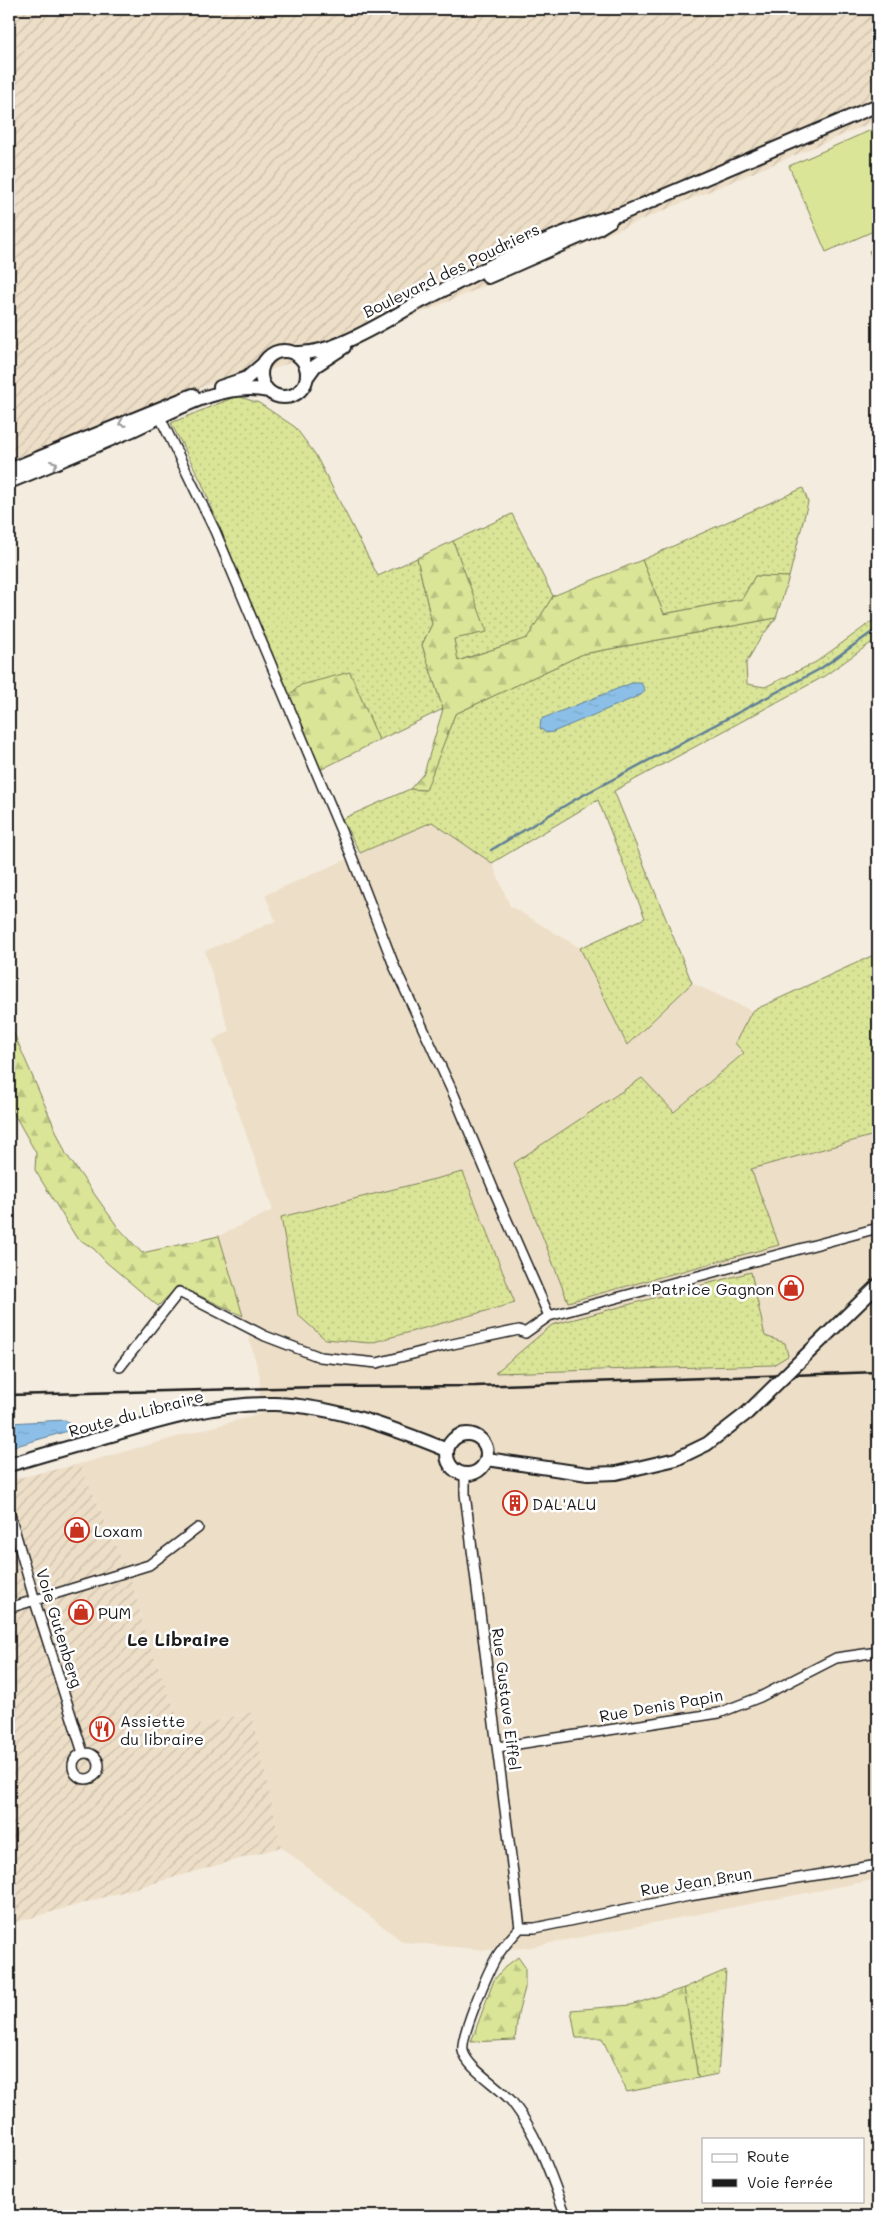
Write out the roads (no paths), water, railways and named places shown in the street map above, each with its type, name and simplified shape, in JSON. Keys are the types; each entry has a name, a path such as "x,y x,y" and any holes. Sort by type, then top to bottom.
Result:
{"main road":[{"name":"Boulevard des Poudriers","path":"296,353 308,354 342,342 509,257 594,221 621,214 878,105"},
{"name":"Boulevard des Poudriers","path":"308,377 314,366 362,337 473,283 597,230 621,214"},
{"path":"9,470 158,414 201,398 248,389 268,391 281,397 290,396 305,386 308,377 307,368 303,359 296,353 287,350 278,351 270,355 247,378 184,397 158,414 9,482"},
{"path":"263,364 261,380 268,391"},
{"path":"487,1459 588,1474 616,1473 646,1468 676,1458 707,1444 747,1413 878,1285"},
{"name":"Route du Libraire","path":"9,1465 184,1414 216,1408 256,1404 300,1406 330,1411 362,1420 447,1450"},
{"path":"464,1434 471,1434 482,1440 486,1446 487,1459 481,1469 465,1474 453,1468 447,1456 447,1450 453,1439 464,1434"}],"street":[{"path":"158,414 215,531 352,857 394,968 454,1095 549,1316"},
{"path":"120,1367 179,1292 266,1336 320,1357 377,1363 519,1330 525,1333 549,1316 878,1228"},
{"name":"Rue Gustave Eiffel","path":"465,1474 466,1502 520,1928"},
{"name":"Voie Gutenberg","path":"9,1511 34,1600 83,1754"},
{"path":"9,1608 150,1564 198,1528"},
{"name":"Rue Denis Papin","path":"498,1747 719,1714 760,1697 836,1658 878,1652"},
{"name":"Rue Jean Brun","path":"520,1928 535,1928 670,1899 878,1865"},
{"path":"520,1928 496,1957 478,1999 463,2042 463,2052 468,2062 511,2100 530,2127 546,2159 566,2216"}],"water":[{"path":"632,683 641,683 645,690 641,695 553,732 546,733 540,728 541,719"},
{"path":"65,1420 70,1423 68,1431 9,1448 9,1423"}],"waterway":[{"path":"491,850 576,799 820,669 878,628"}],"railway":[{"path":"9,1395 320,1387 475,1386 878,1372"}],"place":[{"name":"Patrice Gagnon","path":"791,1288"},
{"name":"DAL'ALU","path":"515,1503"},
{"name":"Loxam","path":"77,1530"},
{"name":"PUM","path":"81,1612"},
{"name":"Assiette du libraire","path":"102,1729"}],"district":[{"name":"Le Libraire","path":"178,1639"}]}
